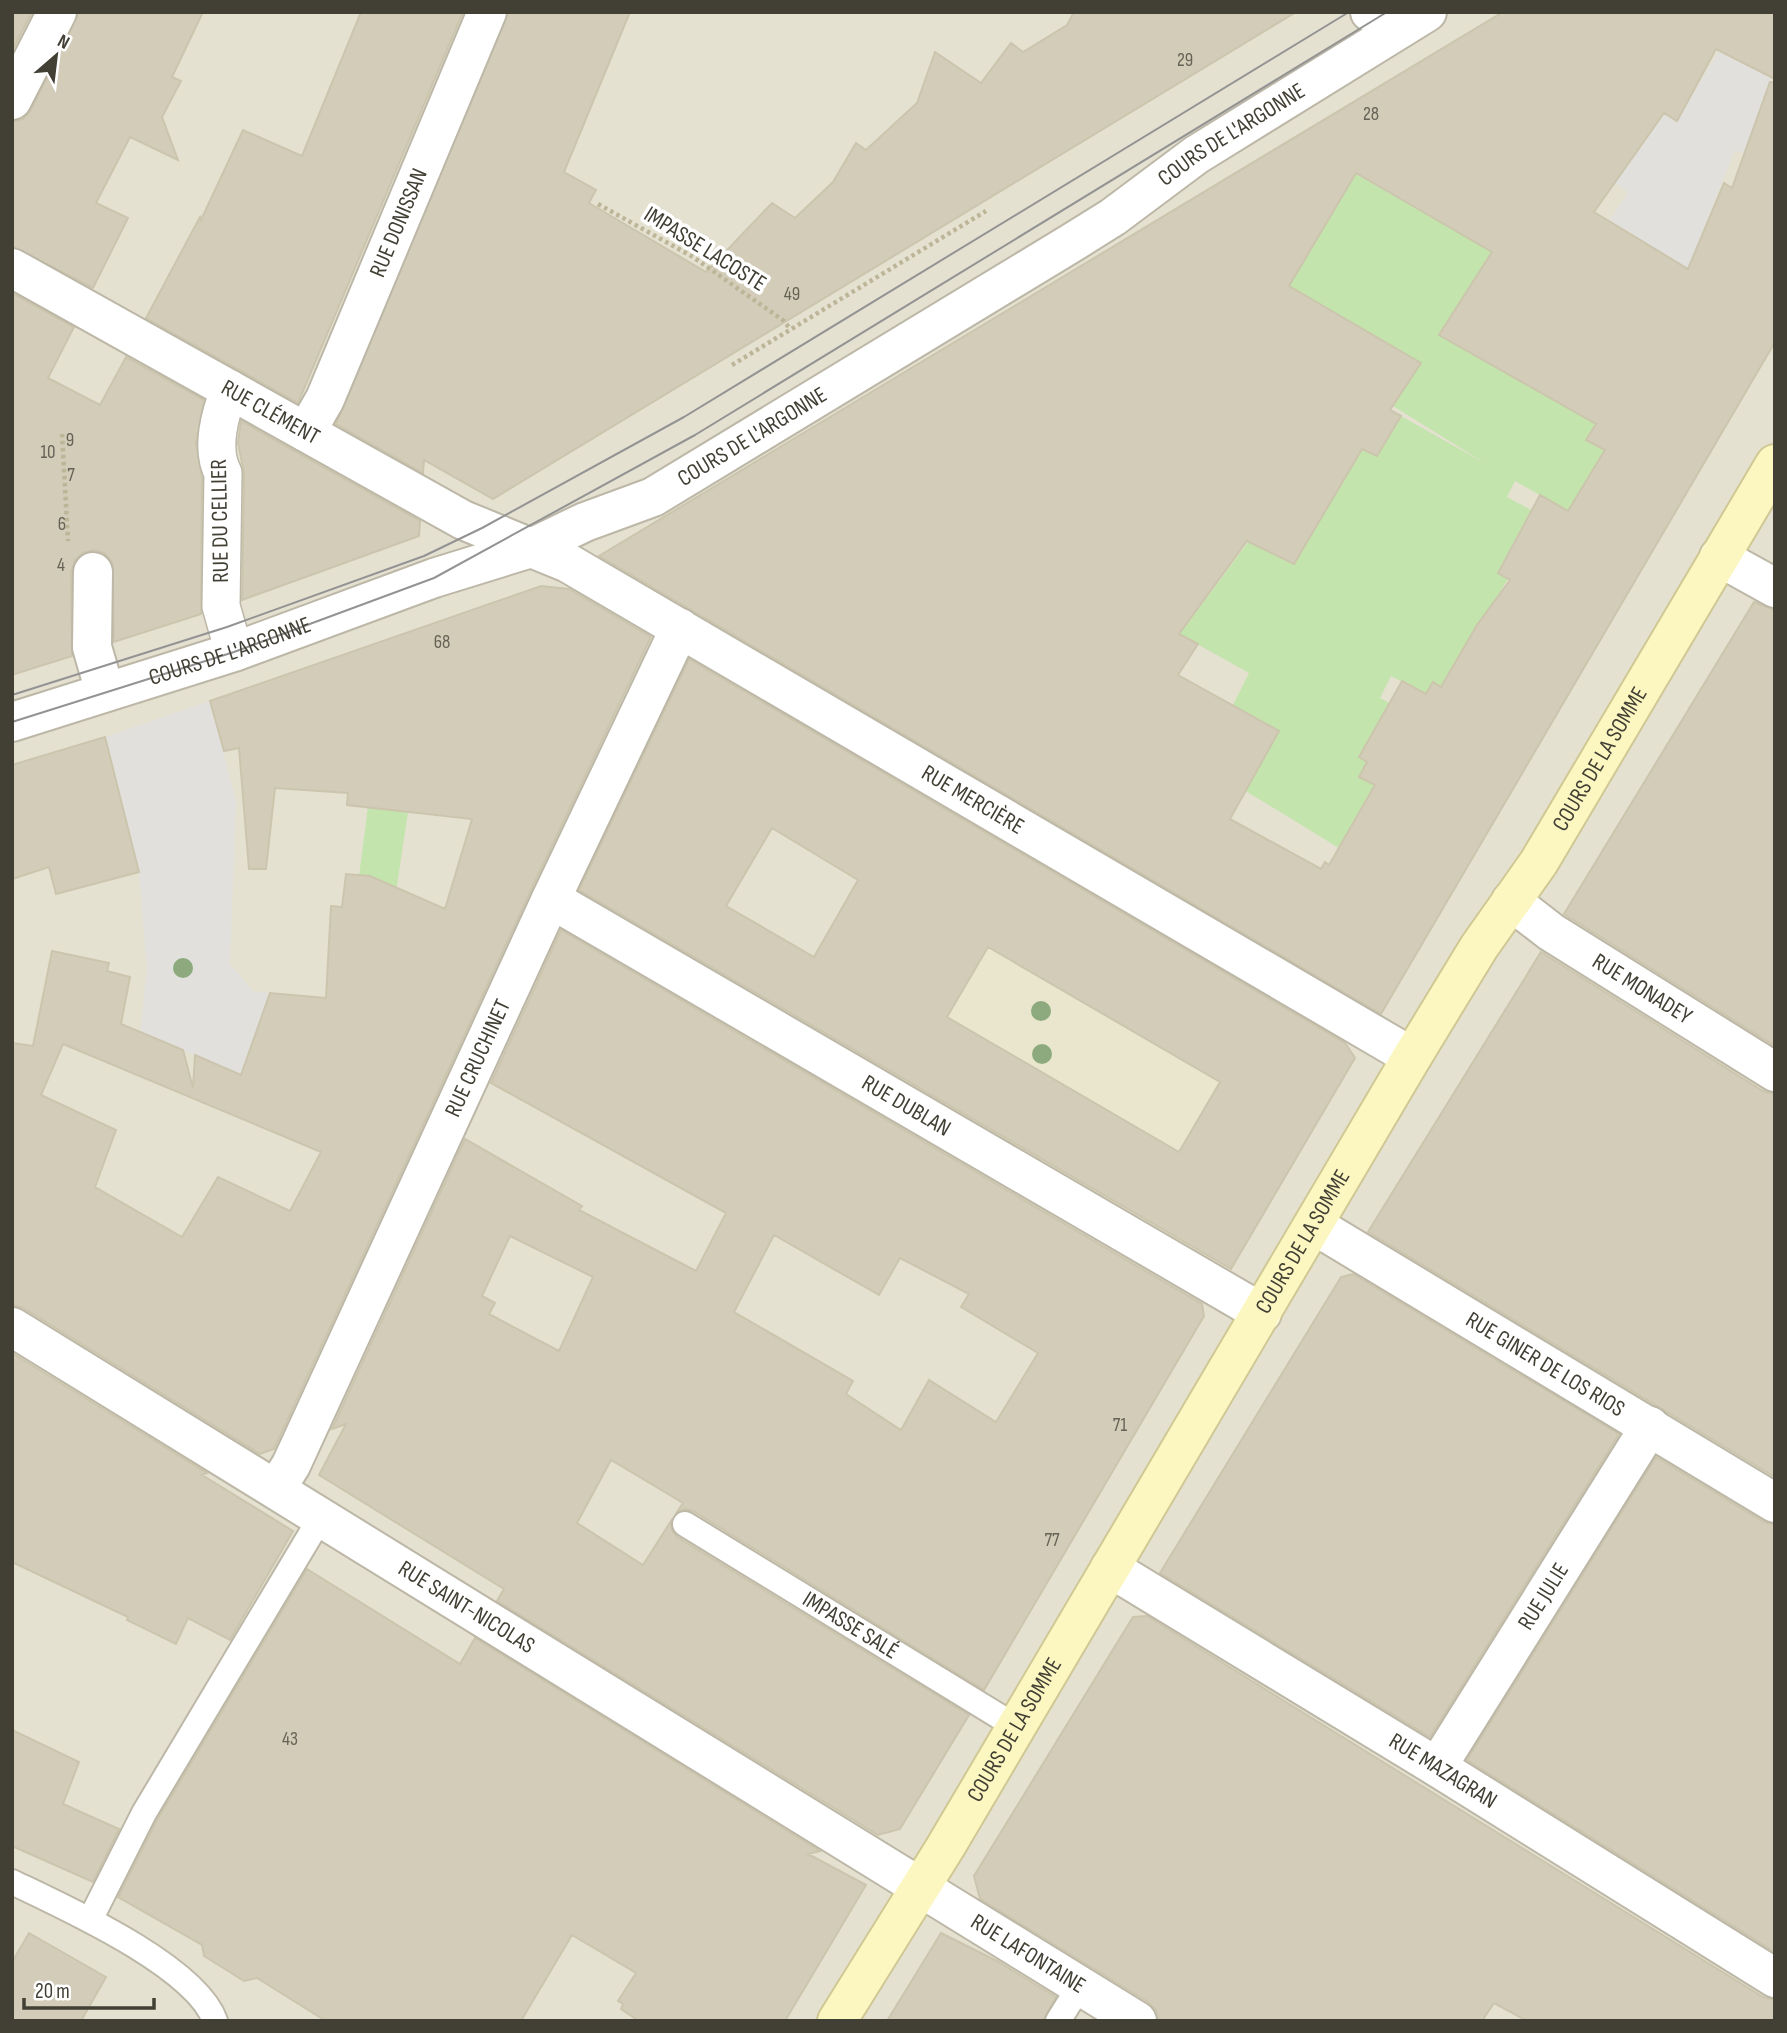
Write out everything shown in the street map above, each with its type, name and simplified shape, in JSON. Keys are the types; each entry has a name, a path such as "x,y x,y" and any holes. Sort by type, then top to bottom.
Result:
{"main road":[{"name":"COURS DE LA SOMME","path":"837,2021 920,1887 1412,1057 1511,901 1539,862 1775,464"}],"street":[{"path":"12,100 57,12"},
{"name":"RUE DONISSAN","path":"306,432 325,399 487,12"},
{"name":"COURS DE L'ARGONNE","path":"12,722 234,652 434,578 531,548 585,522 653,497 1103,223 1196,155 1400,17"},
{"name":"RUE CLÉMENT","path":"12,268 463,520 531,548"},
{"name":"RUE DU CELLIER","path":"230,389 219,415 218,464 223,473 220,606 234,652"},
{"name":"RUE MERCIÈRE","path":"531,548 568,563 1412,1057"},
{"path":"1719,557 1775,588"},
{"path":"93,572 92,647 105,692"},
{"name":"RUE CRUCHINET","path":"276,1489 291,1465 551,899 680,628"},
{"name":"RUE DUBLAN","path":"551,899 1262,1313"},
{"name":"RUE MONADEY","path":"1511,901 1551,932 1775,1072"},
{"name":"RUE GINER DE LOS RIOS","path":"1314,1225 1775,1503"},
{"name":"RUE SAINT-NICOLAS","path":"12,1326 920,1887"},
{"name":"RUE JULIE","path":"1437,1767 1650,1426"},
{"name":"RUE MAZAGRAN","path":"1110,1568 1437,1767 1775,1978"},
{"name":"RUE LAFONTAINE","path":"920,1887 1137,2021"}],"lane":[{"path":"90,1920 144,1813 320,1517"},
{"name":"IMPASSE SALÉ","path":"685,1524 1015,1726"},
{"path":"12,1882 90,1920 183,1980 211,2008 215,2021"},
{"path":"1058,2021 1080,1986"}],"path":[{"name":"IMPASSE LACOSTE","path":"598,204 693,257 784,321 790,329"},
{"path":"732,365 986,211"},
{"path":"62,435 68,573 93,572"}],"shaded area":[{"path":"12,12 1775,12 1775,2021 12,2021"},
{"path":"1729,34 1771,77 1744,154 1735,150 1688,269 1609,221 1628,193 1615,182 1664,113 1677,121"},
{"path":"210,701 236,801 230,964 253,991 270,993 241,1075 140,1032 147,971 139,872 105,737"},
{"path":"1009,854 1354,1058 1227,1273 882,1073"}],"green space":[{"path":"1356,174 1492,252 1439,335 1596,424 1586,440 1605,450 1568,511 1515,481 1507,497 1531,510 1498,572 1508,579 1441,687 1433,682 1426,694 1391,676 1380,698 1411,714 1359,757 1367,762 1359,777 1375,785 1352,856 1231,782 1278,731 1233,705 1249,673 1172,630 1185,627 1249,541 1294,564 1363,448 1377,456 1401,416 1488,465 1393,406 1420,363 1289,286"},
{"path":"368,807 408,812 387,952 369,915 374,877 359,876"}],"building":[{"path":"12,12 32,12 12,51"},
{"path":"79,12 203,12 172,77 181,81 162,117 178,160 130,137 96,203 128,218 93,288 12,246 12,122 23,119 31,110"},
{"path":"361,12 463,12 298,403 146,318 200,217 201,220 243,130 302,156"},
{"path":"508,12 630,12 564,172 596,190 589,203 706,272 772,203 795,218 833,182 856,143 866,150 917,103 935,52 981,83 1011,43 1023,52 1067,25 1074,12 1296,12 493,499 424,460 423,473 336,424"},
{"path":"1503,12 1775,12 1775,79 1716,49 1677,121 1664,113 1594,212 1688,269 1724,183 1732,188 1770,82 1775,83 1775,342 1381,1014 599,556","holes":["1356,173 1492,252 1439,335 1596,424 1586,440 1605,450 1568,511 1540,495 1498,573 1510,580 1477,625 1441,687 1433,682 1426,694 1402,681 1359,757 1367,762 1359,777 1375,785 1329,865 1325,862 1321,869 1230,819 1279,731 1178,675 1198,644 1179,634 1247,541 1294,564 1362,449 1377,456 1401,416 1390,410 1421,363 1289,286"]},
{"path":"12,293 74,327 48,378 100,405 126,357 204,400 196,443 202,477 201,614 114,642 112,562 104,553 94,550 83,553 75,560 71,572 72,656 12,675"},
{"path":"241,421 420,521 419,536 242,600 244,473 238,443"},
{"path":"541,586 569,589 651,637 531,890 274,1449 260,1454 23,1308 12,1305 12,1043 33,1046 52,951 109,963 107,971 130,977 121,1024 183,1050 193,1088 195,1055 241,1075 270,993 326,998 331,906 342,907 346,874 370,876 445,909 472,819 347,805 348,793 275,788 266,869 249,869 239,748 224,751 210,701","holes":["63,1044 321,1152 290,1211 218,1177 182,1237 95,1187 116,1130 41,1095"]},
{"path":"1754,602 1775,610 1775,1046 1564,914"},
{"path":"689,659 1345,1043 1355,1058 1231,1269 579,890","holes":["772,828 858,880 814,957 726,906","988,947 1220,1082 1179,1152 947,1017"]},
{"path":"105,737 139,872 56,894 49,867 12,879 12,765"},
{"path":"561,930 1202,1304 1204,1316 984,1690 693,1511 685,1509 677,1512 683,1503 611,1460 577,1523 643,1565 671,1521 672,1530 677,1537 969,1715 900,1829 878,1835 497,1601 504,1589 319,1475 346,1424 332,1429 465,1139 582,1206 579,1210 696,1271 726,1213 491,1083","holes":["774,1235 879,1295 900,1258 969,1294 961,1307 1038,1353 996,1422 929,1380 901,1430 846,1394 853,1381 734,1312","510,1236 593,1277 559,1351 489,1314 495,1303 482,1296"]},
{"path":"1541,952 1763,1091 1775,1094 1775,1477 1368,1232"},
{"path":"1353,1274 1619,1434 1430,1737 1160,1573 1341,1277"},
{"path":"12,1353 207,1473 202,1475 293,1531 230,1640 188,1618 176,1644 127,1620 128,1617 12,1562"},
{"path":"1656,1457 1764,1522 1775,1525 1775,1952 1467,1760"},
{"path":"307,1569 460,1664 475,1638 820,1851 808,1854 866,1885 785,2021 639,2021 621,2009 623,2004 618,2001 636,1973 572,1935 521,2021 326,2021 257,1978 244,1981 204,1956 202,1945 118,1897 157,1820"},
{"path":"1147,1616 1763,1997 1775,2000 1775,2021 1527,2021 1494,2003 1482,2021 1159,2021 1156,2010 1148,2002 980,1899 974,1876 1133,1617"},
{"path":"12,1730 79,1762 63,1804 119,1829 93,1882 12,1846"},
{"path":"29,1933 106,1977 81,2021 12,2021 12,1962"},
{"path":"941,1933 997,1961 1056,1997 1043,2021 887,2021"}],"tram line":[{"path":"12,695 227,627 424,556 482,528 684,417 1349,12"},
{"path":"12,722 234,652 434,578 695,435 1387,12"}]}
